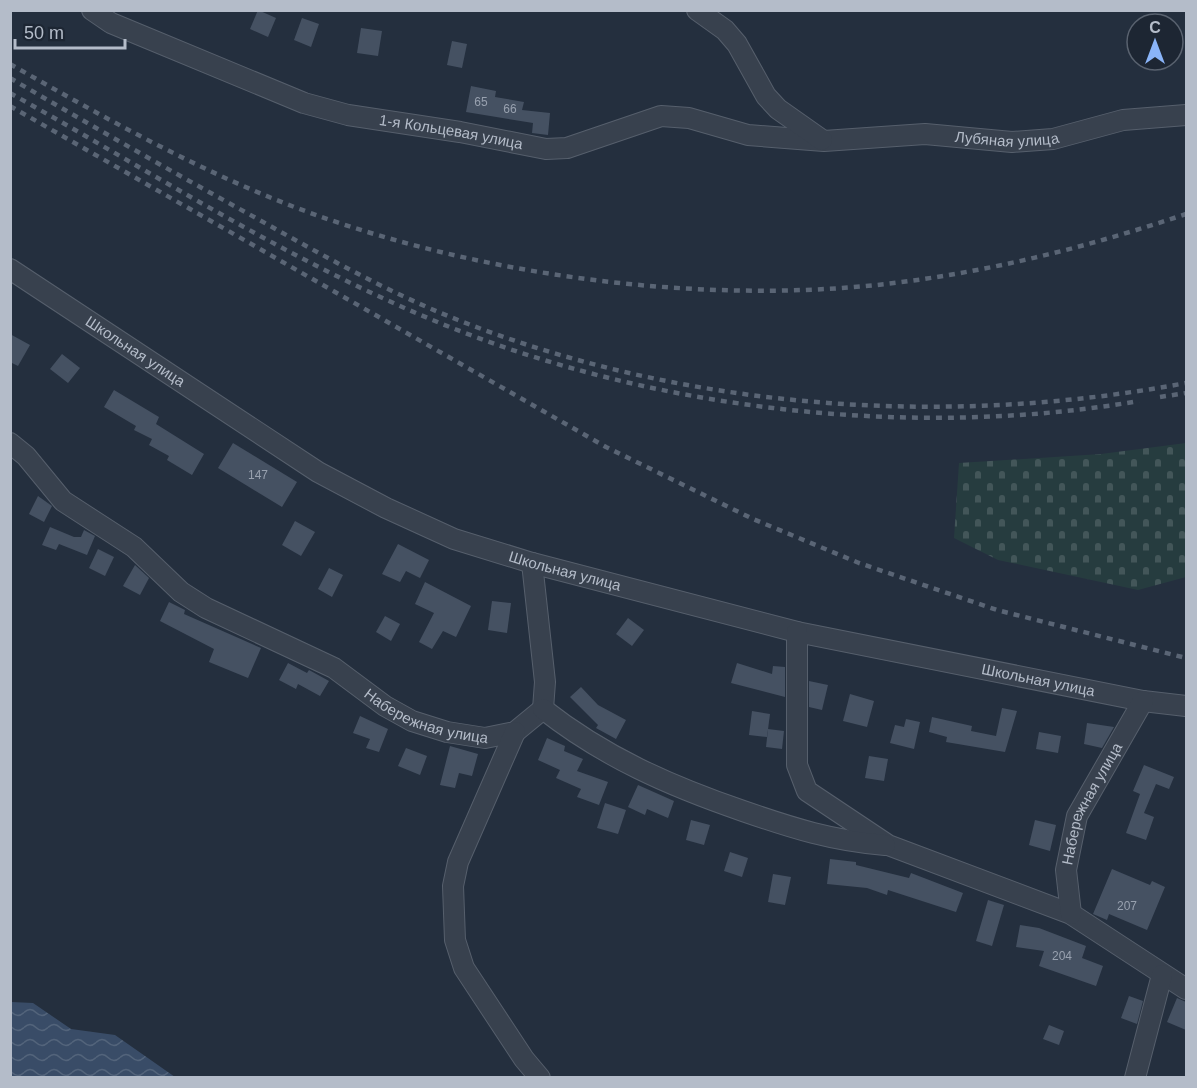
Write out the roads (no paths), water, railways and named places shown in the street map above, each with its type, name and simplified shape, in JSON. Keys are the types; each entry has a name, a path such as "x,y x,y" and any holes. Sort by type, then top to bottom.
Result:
{"street":[{"name":"1-я Кольцевая улица","path":"92,10 111,23 304,103 348,115 449,130 546,149 567,148 661,117 689,118 748,135 824,141"},
{"path":"698,10 725,30 737,44 766,96 778,109 824,141"},
{"name":"Лубяная улица","path":"824,141 925,134 1012,142 1064,137 1101,124 1123,120 1186,115"},
{"name":"Школьная улица","path":"10,269 318,471 386,508 454,539 532,563 797,632 1143,701 1186,706"},
{"name":"Набережная улица","path":"10,443 26,456 63,501 134,547 181,592 206,608 334,668 385,706 412,721 447,732 485,738 515,732 543,710"},
{"path":"532,563 545,682 543,710 580,738 637,770 694,794 809,834 844,842 888,846"},
{"path":"797,632 797,765 807,791 888,846 1071,914 1186,990"},
{"name":"Набережная улица","path":"1071,914 1066,870 1077,816 1143,701"},
{"path":"515,732 458,862 453,886 455,940 464,968 524,1059 540,1077"},
{"path":"1135,1077 1162,975"}],"water":[{"path":"11,1002 33,1003 71,1029 115,1035 175,1077 11,1077"}],"railway":[{"path":"10,64 173,153 274,199 345,225 419,247 496,264 575,277 654,286 733,290 811,290 886,284 963,273 1038,257 1186,214"},
{"path":"10,78 305,246 406,297 458,320 545,350 634,374 725,391 818,402 910,407 1003,405 1095,397 1186,383"},
{"path":"10,93 272,243 380,297 517,352 603,377 692,396 782,409 872,416 963,417 1052,412 1139,401"},
{"path":"10,106 606,447 753,519 859,563 997,610 1186,658"},
{"path":"1160,397 1186,393"}]}
